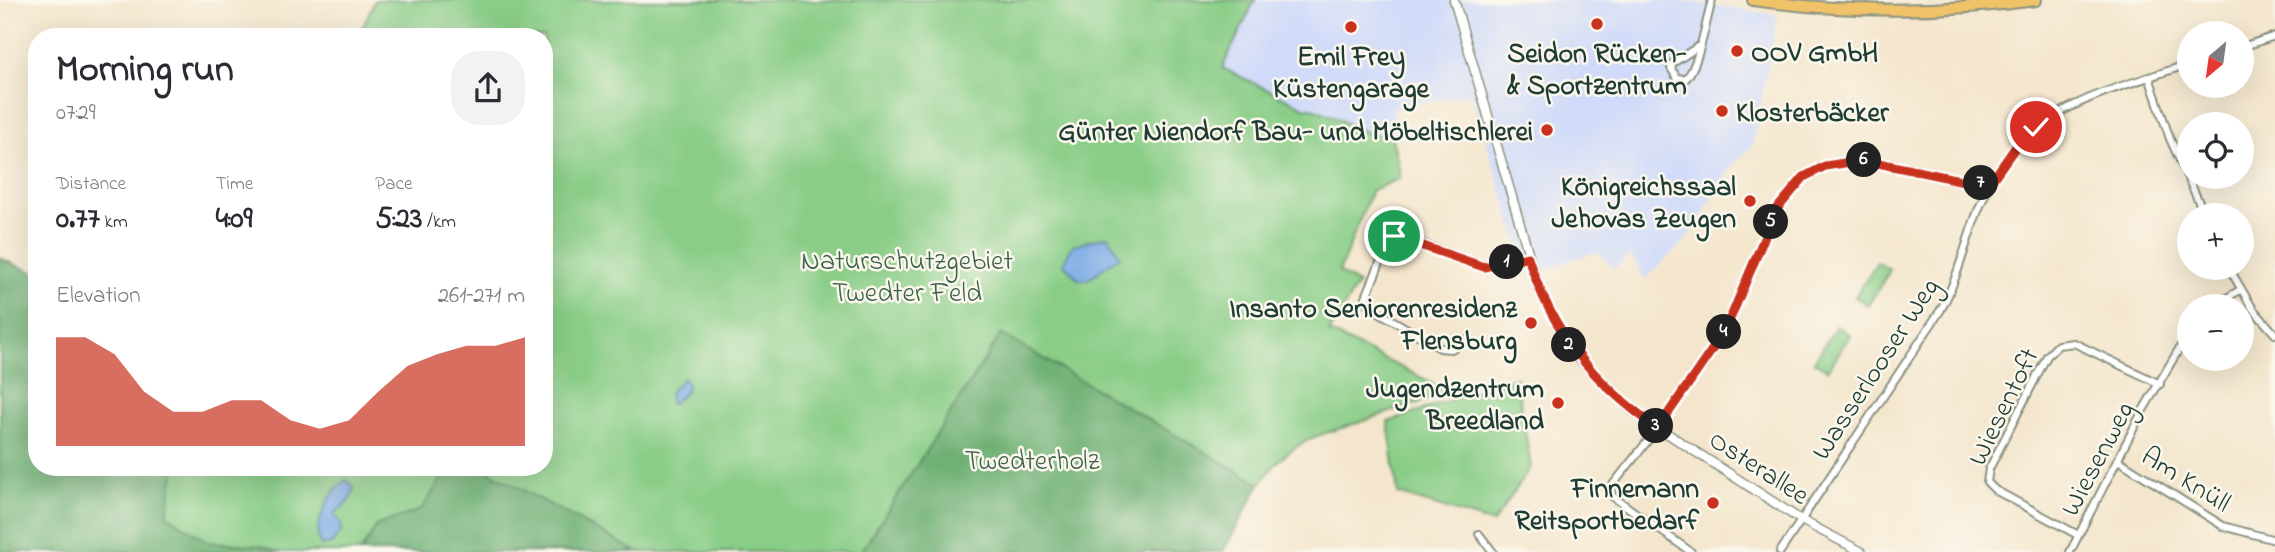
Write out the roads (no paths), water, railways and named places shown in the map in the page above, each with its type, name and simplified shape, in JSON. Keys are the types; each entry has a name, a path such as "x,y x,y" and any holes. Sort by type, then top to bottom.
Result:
{"main road":[{"path":"1753,0 1810,7 1887,11 1986,7 2036,0"}],"street":[{"name":"Osterallee","path":"1454,0 1528,257 1550,313 1579,359 1614,395 1658,428 1801,520 1862,552"},
{"path":"1699,46 1673,63 1673,74 1677,78 1689,76 1699,46 1712,0"},
{"path":"2254,43 2275,36"},
{"name":"Wasserlooser Weg","path":"1780,552 1945,302 1988,186 2017,145 2052,115 2095,94 2177,68"},
{"path":"2149,77 2166,130 2199,203"},
{"path":"1691,552 1637,516 1609,492 1658,428 1725,331 1776,210 1804,177 1825,166 1864,160 1988,186"},
{"path":"1468,340 1451,349 1440,348 1370,307 1366,297 1389,241 1400,235 1484,267 1528,257"},
{"path":"2236,280 2275,334"},
{"path":"2234,294 2241,290"},
{"name":"Wiesenweg","path":"2074,342 2160,384"},
{"name":"Wiesentoft","path":"2074,342 2058,345 2047,356 1986,477 1989,486 1995,490 2078,535"},
{"name":"Wiesenweg","path":"2070,552 2177,354"},
{"name":"Am Knüll","path":"2118,460 2222,526 2275,540"},
{"path":"1479,534 1493,552"}],"water":[{"path":"1108,236 1120,256 1087,280 1078,279 1063,263 1073,245"},
{"path":"683,378 687,383 686,392 671,404 669,393"},
{"path":"346,480 354,487 352,496 334,514 341,523 341,532 331,544 321,546 318,529 320,520 328,501"}],"place":[{"name":"Seidon Rücken- & Sportzentrum","path":"1597,24"},
{"name":"Emil Frey Küstengarage","path":"1351,27"},
{"name":"OOV GmbH","path":"1737,51"},
{"name":"Klosterbäcker","path":"1722,111"},
{"name":"Günter Niendorf Bau- und Möbeltischlerei","path":"1547,130"},
{"name":"Königreichssaal Jehovas Zeugen","path":"1750,201"},
{"name":"Insanto Seniorenresidenz Flensburg","path":"1531,323"},
{"name":"Jugendzentrum Breedland","path":"1558,403"},
{"name":"Finnemann Reitsportbedarf","path":"1713,503"}],"park label":[{"name":"Naturschutzgebiet Twedter Feld","path":"907,275"},
{"name":"Twedterholz","path":"1032,459"}]}
